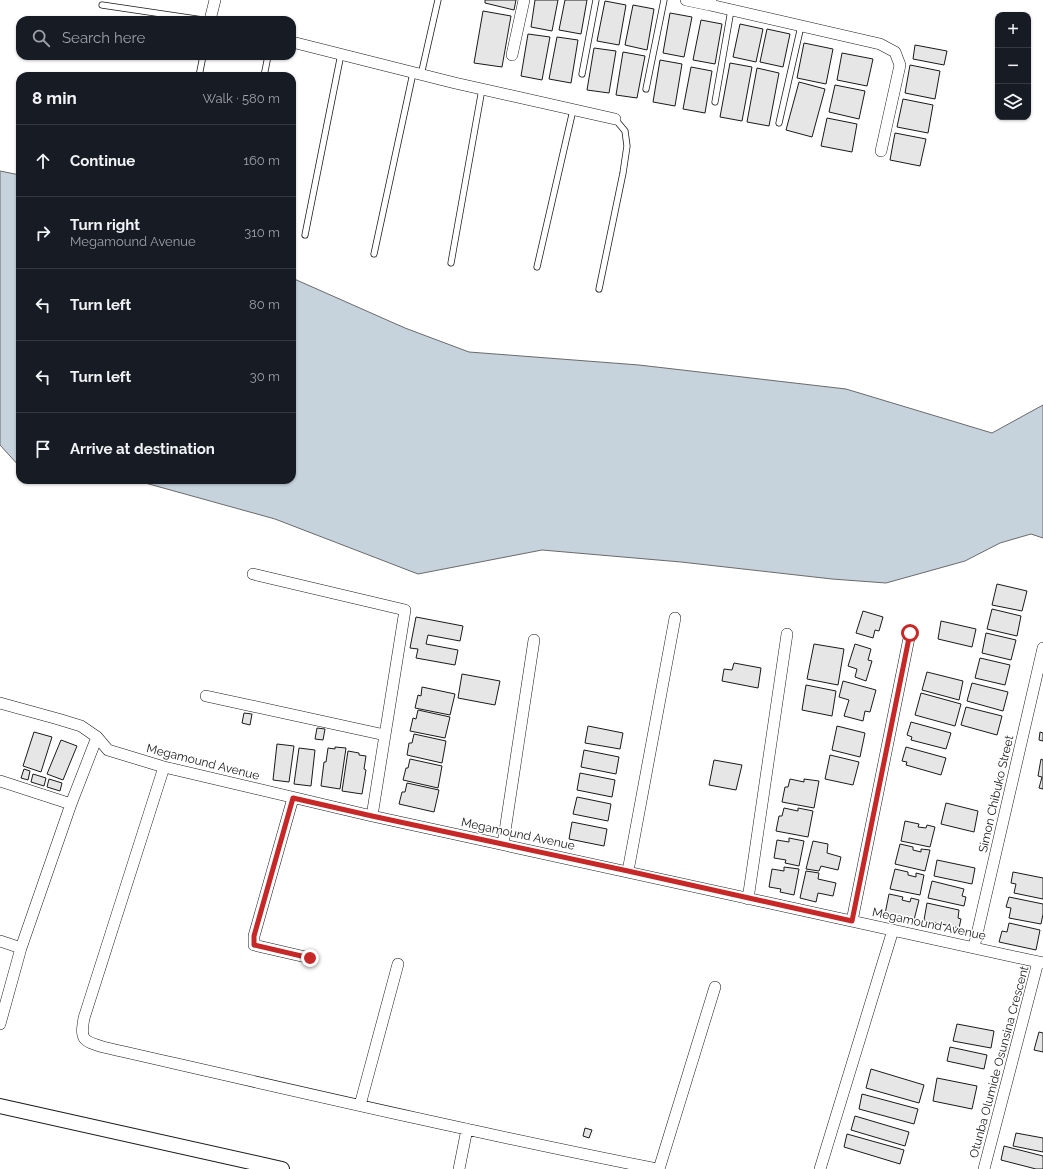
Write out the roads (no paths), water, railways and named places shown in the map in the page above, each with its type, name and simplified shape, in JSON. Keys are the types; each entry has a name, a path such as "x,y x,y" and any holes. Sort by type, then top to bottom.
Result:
{"street":[{"path":"211,16 215,0"},
{"path":"512,55 524,0"},
{"path":"686,0 710,2 731,10 880,44 896,52 900,65 881,151"},
{"path":"296,43 417,74 615,119"},
{"path":"253,574 405,610 372,816"},
{"path":"628,871 675,618"},
{"path":"852,921 910,633"},
{"path":"748,899 787,634"},
{"path":"503,844 534,640"},
{"name":"Simon Chibuko Street","path":"974,947 1043,648"},
{"path":"206,696 385,735"},
{"name":"Megamound Avenue","path":"0,703 81,726 97,737 108,750 164,767 372,816 1041,962"},
{"path":"0,1024 21,948 71,804 97,737"},
{"path":"164,767 84,1018 82,1035 85,1040 89,1042 103,1047 467,1129 658,1169 715,987"},
{"path":"0,781 71,804"},
{"path":"293,798 254,936 254,945 310,958"},
{"path":"820,1169 893,930"},
{"path":"0,941 21,948"},
{"name":"Otunba Olumide Osunsina Crescent","path":"984,1169 1041,962"},
{"path":"360,1105 398,964"},
{"path":"0,1106 282,1169"},
{"path":"459,1169 467,1129"}],"lane":[{"path":"374,254 417,74 438,0"},
{"path":"582,74 596,0"},
{"path":"646,89 664,0"},
{"path":"102,5 177,16"},
{"path":"715,102 731,10"},
{"path":"779,123 801,26"},
{"path":"305,235 341,54"},
{"path":"201,72 202,60"},
{"path":"265,72 267,60"},
{"path":"451,263 482,89"},
{"path":"537,266 573,110"},
{"path":"599,289 623,173 627,146 625,130 615,119"}]}
